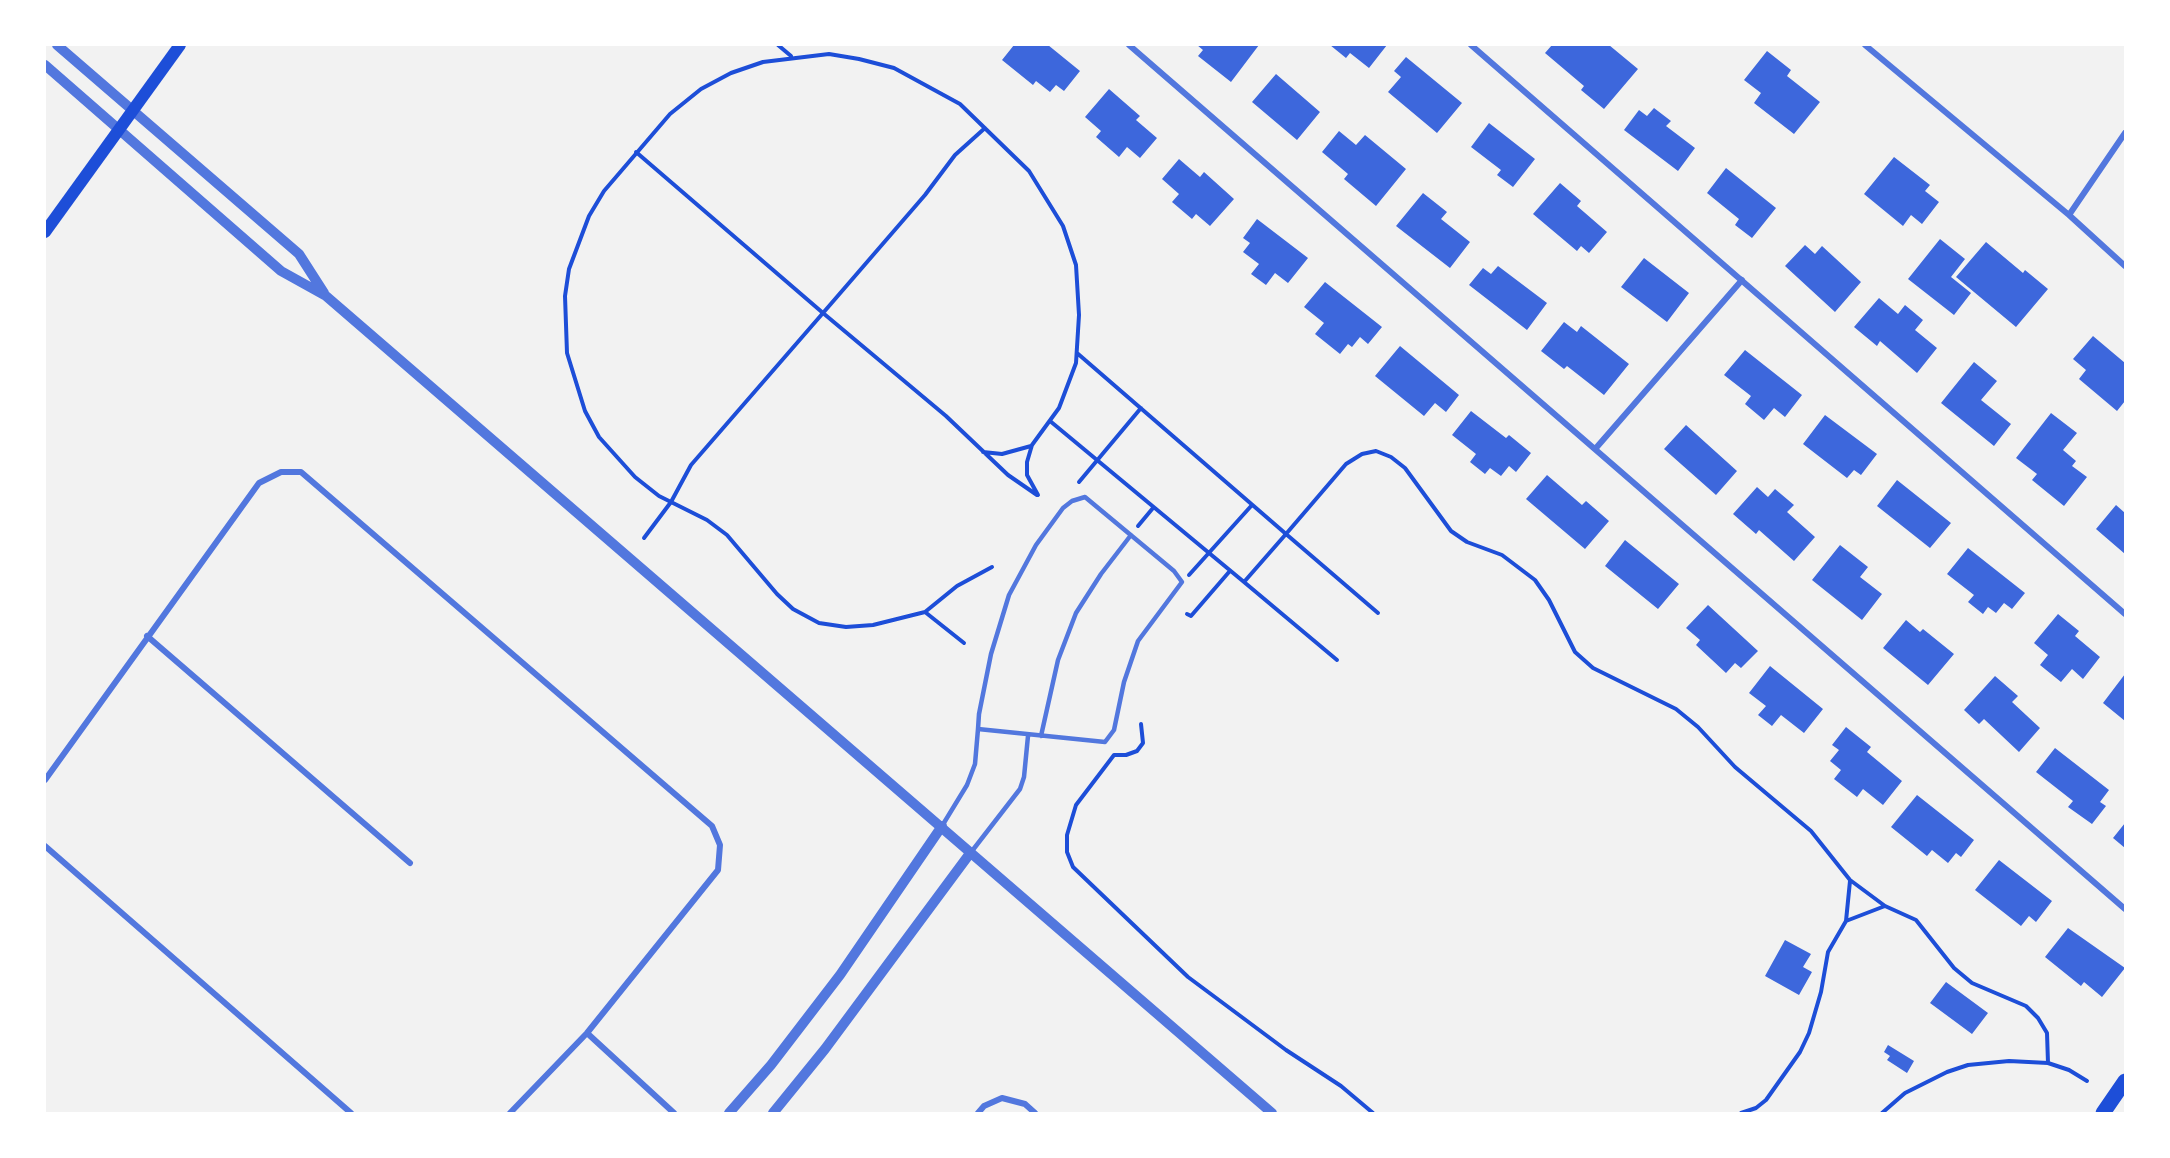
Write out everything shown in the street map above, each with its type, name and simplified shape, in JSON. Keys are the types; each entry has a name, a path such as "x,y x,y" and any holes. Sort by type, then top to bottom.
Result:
{"main road":[{"path":"45,232 180,45"},
{"path":"2103,1113 2125,1081"}],"street":[{"path":"57,45 299,254 326,296"},
{"path":"1129,45 2125,909"},
{"path":"1471,45 2125,614"},
{"path":"1865,45 2069,215 2125,266"},
{"path":"45,65 281,271 326,296 1272,1113"},
{"path":"2069,215 2125,133"},
{"path":"1596,448 1742,280"},
{"path":"45,780 259,483 281,472 301,472 712,826 720,845 718,870 587,1033 510,1113"},
{"path":"147,636 410,863"},
{"path":"729,1113 771,1065 840,975 942,826"},
{"path":"45,846 351,1113"},
{"path":"773,1113 853,1013 971,852"},
{"path":"587,1033 674,1113"},
{"path":"978,1113 984,1106 1002,1098 1025,1104 1035,1113"}],"lane":[{"path":"942,826 968,785 975,764 978,729 991,654 1009,596 1036,545 1063,508 1072,501 1085,497 1174,571 1182,582 1138,641 1124,682 1114,730 1105,742 1028,736 978,729"},
{"path":"1041,736 1058,660 1076,614 1101,574 1131,535"},
{"path":"971,852 1020,789 1024,777 1028,736"}],"path":[{"path":"778,45 792,57"},
{"path":"636,152 946,416 1008,475 1038,495 1027,476 1032,445 1059,408 1076,363 1079,315 1076,265 1064,226 1029,171 960,104 894,68 829,54 763,62 731,73 701,89 670,114 636,152 604,191 589,216 569,269 565,296 567,353 585,411 599,437 635,477 671,502 707,520 727,535 777,594 793,609 819,623 846,627 873,625 925,612 957,586 992,567"},
{"path":"644,538 671,502 691,465 925,195 955,156 985,128"},
{"path":"1077,353 1378,613"},
{"path":"1079,482 1141,408"},
{"path":"1050,421 1337,660"},
{"path":"982,452 1002,454 1032,445"},
{"path":"1244,582 1346,464 1362,454 1376,451 1391,457 1405,468 1451,531 1467,542 1502,555 1535,580 1549,600 1575,652 1593,668 1676,710 1698,727 1735,767 1811,831 1850,880 1885,906 1916,920 1954,968 1972,983 2026,1006 2038,1018 2047,1033 2048,1063"},
{"path":"1182,582 1209,555 1252,505"},
{"path":"1131,535 1153,508"},
{"path":"1187,614 1191,616 1229,572"},
{"path":"925,612 964,643"},
{"path":"1141,724 1143,743 1137,751 1126,755 1114,755 1076,805 1066,835 1067,852 1073,867 1188,977 1286,1050 1341,1086 1373,1113"},
{"path":"1741,1113 1756,1108 1766,1100 1800,1052 1809,1033 1821,992 1828,952 1846,921 1850,880"},
{"path":"1846,921 1885,906"},
{"path":"1882,1113 1905,1093 1968,1065 2009,1061 2048,1063 2068,1070 2087,1081"}],"building":[{"path":"1014,45 1048,45 1080,71 1064,91 1056,85 1050,92 1036,81 1033,85 1002,60"},
{"path":"1197,45 1259,45 1231,82 1198,56 1203,50"},
{"path":"1330,45 1387,45 1369,68 1350,53 1346,58"},
{"path":"1552,45 1609,45 1638,69 1604,109 1581,90 1584,86 1545,53"},
{"path":"1767,51 1791,70 1787,76 1820,102 1794,134 1754,103 1761,93 1744,80"},
{"path":"1406,57 1462,103 1437,133 1388,92 1401,77 1394,71"},
{"path":"1276,74 1320,112 1297,140 1252,102"},
{"path":"1109,89 1140,116 1136,120 1157,138 1140,158 1127,147 1119,157 1096,137 1101,131 1085,117"},
{"path":"1654,108 1671,121 1666,126 1695,148 1678,171 1624,130 1639,110 1647,116"},
{"path":"1489,123 1535,159 1513,187 1497,175 1501,170 1471,147"},
{"path":"1339,131 1356,145 1365,135 1406,169 1376,206 1344,179 1348,174 1322,152"},
{"path":"1894,157 1930,185 1925,191 1939,202 1922,224 1911,215 1903,226 1864,194"},
{"path":"1179,159 1200,177 1204,172 1234,199 1210,226 1196,214 1192,219 1172,202 1179,194 1162,179"},
{"path":"1726,168 1776,208 1752,238 1735,225 1739,219 1707,193"},
{"path":"1560,183 1581,201 1577,206 1607,232 1589,253 1581,246 1577,251 1533,214"},
{"path":"1423,193 1447,212 1441,219 1470,242 1450,268 1396,226"},
{"path":"1257,219 1308,258 1288,283 1275,273 1266,285 1251,274 1259,264 1243,252 1250,243 1243,238"},
{"path":"1940,239 1965,259 1951,277 1971,293 1954,315 1908,279"},
{"path":"1986,242 2023,273 2025,270 2048,289 2016,327 1956,277"},
{"path":"1805,245 1815,254 1822,246 1861,282 1835,312 1785,266"},
{"path":"1644,258 1689,293 1667,322 1621,287"},
{"path":"1498,266 1547,303 1527,330 1469,285 1483,268 1491,274"},
{"path":"1325,282 1382,327 1368,344 1360,337 1352,347 1348,344 1340,354 1315,334 1324,323 1304,307"},
{"path":"1879,298 1898,314 1905,305 1923,320 1915,330 1937,348 1917,373 1880,341 1877,346 1854,327"},
{"path":"1564,322 1577,332 1581,326 1629,364 1604,395 1567,366 1564,369 1541,351"},
{"path":"2093,336 2125,363 2125,401 2117,411 2079,379 2086,370 2073,359"},
{"path":"1400,346 1459,395 1446,412 1435,403 1424,416 1375,376"},
{"path":"1745,350 1802,395 1785,417 1774,408 1764,420 1745,404 1751,396 1724,375"},
{"path":"1974,362 1997,381 1981,400 2011,424 1994,446 1941,403"},
{"path":"1471,411 1506,438 1509,435 1531,453 1516,472 1509,466 1501,476 1490,468 1485,474 1470,462 1476,454 1452,435"},
{"path":"2051,413 2077,433 2063,450 2076,461 2072,466 2087,477 2064,506 2032,480 2037,474 2016,458"},
{"path":"1825,415 1877,454 1861,475 1854,470 1847,478 1803,444"},
{"path":"1686,425 1737,471 1716,495 1664,449"},
{"path":"1547,475 1582,505 1586,501 1609,521 1585,549 1526,499"},
{"path":"1897,480 1951,523 1930,548 1877,506"},
{"path":"1757,487 1768,497 1775,489 1794,505 1787,512 1815,537 1794,561 1759,530 1756,534 1733,514"},
{"path":"2116,505 2125,513 2125,554 2096,529"},
{"path":"1625,540 1679,584 1658,609 1605,566"},
{"path":"1840,545 1868,567 1860,577 1882,594 1862,620 1812,580"},
{"path":"1968,548 2025,593 2012,609 2004,603 1996,613 1988,607 1983,614 1968,602 1974,595 1947,574"},
{"path":"1708,605 1758,651 1741,668 1735,663 1726,673 1696,645 1700,640 1686,628"},
{"path":"2058,614 2079,631 2075,636 2100,657 2083,679 2072,669 2061,682 2040,665 2048,655 2034,643"},
{"path":"1906,620 1920,632 1923,629 1954,654 1928,685 1883,648"},
{"path":"1770,666 1823,709 1804,733 1781,715 1772,726 1758,715 1766,706 1749,693"},
{"path":"2125,674 2125,721 2103,703"},
{"path":"1995,676 2018,696 2012,702 2040,728 2019,752 1984,719 1979,724 1964,710"},
{"path":"1846,727 1871,747 1867,752 1902,781 1883,805 1863,789 1857,797 1834,779 1841,770 1830,761 1839,750 1832,745"},
{"path":"2055,748 2109,790 2100,802 2106,806 2092,824 2068,807 2073,801 2036,772"},
{"path":"1917,795 1974,840 1961,857 1956,853 1948,863 1932,850 1927,856 1891,827"},
{"path":"2125,823 2125,848 2113,838"},
{"path":"1999,860 2052,901 2036,922 2029,916 2021,926 1975,890"},
{"path":"2068,928 2125,968 2102,997 2084,982 2081,986 2045,957"},
{"path":"1785,940 1811,954 1803,967 1812,972 1799,995 1765,976"},
{"path":"1946,982 1988,1013 1972,1034 1930,1003"},
{"path":"1888,1045 1914,1061 1907,1073 1887,1060 1890,1056 1884,1052"}]}
